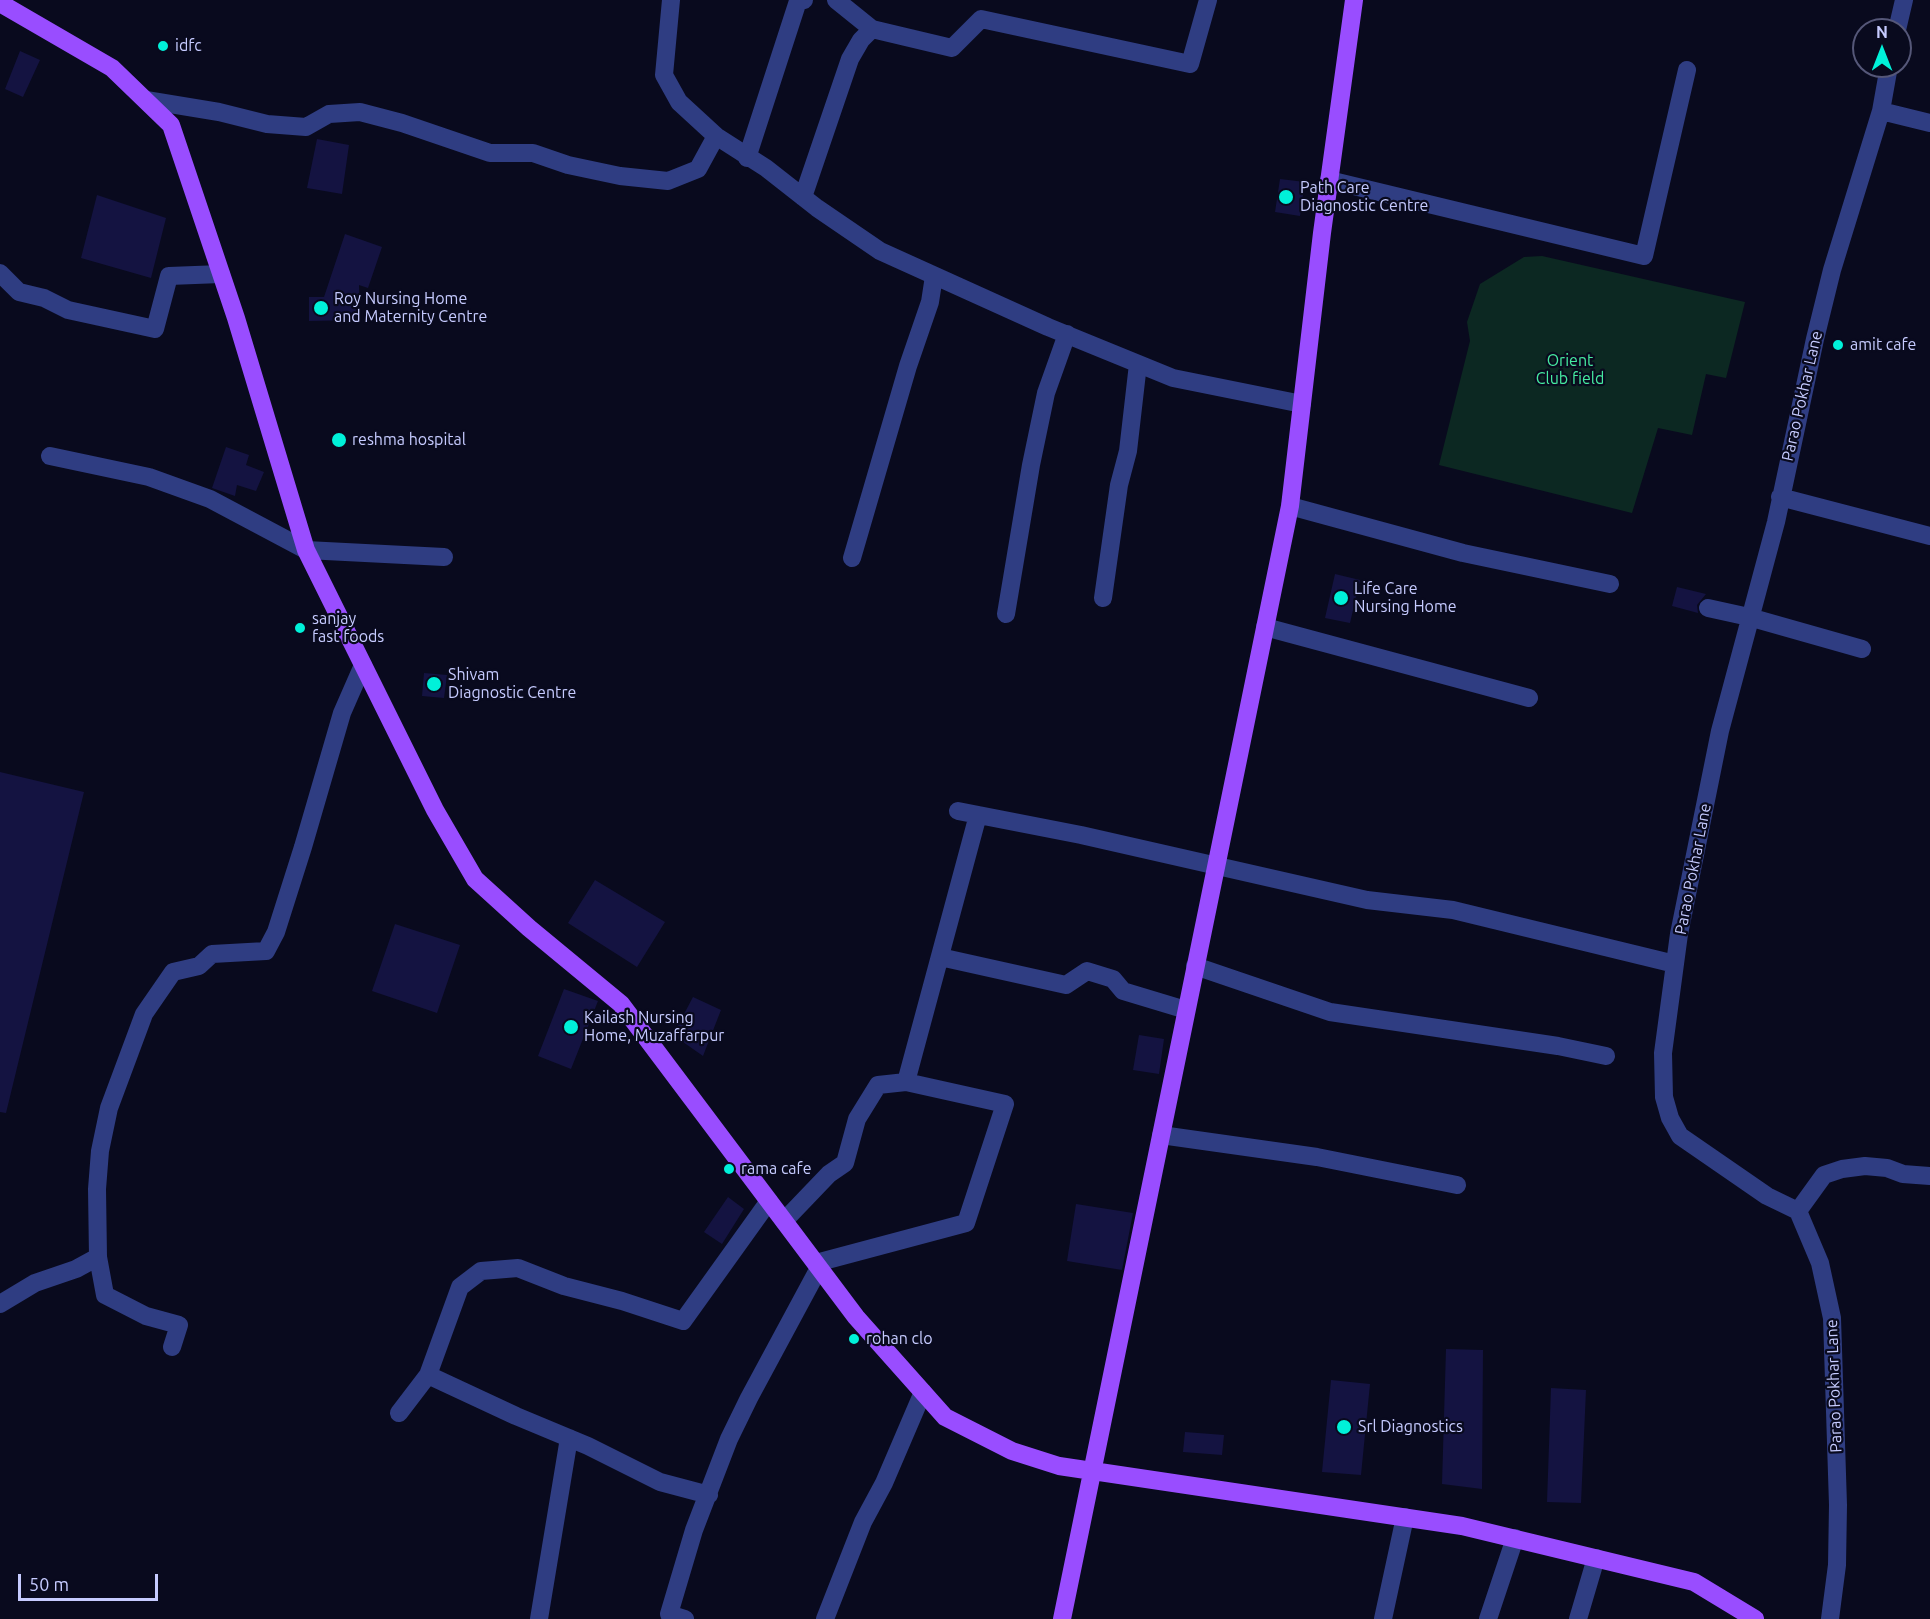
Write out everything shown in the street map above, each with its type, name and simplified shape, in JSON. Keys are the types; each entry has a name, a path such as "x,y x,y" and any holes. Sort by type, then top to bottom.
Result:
{"main road":[{"path":"1062,1619 1290,506 1329,180 1354,0"},
{"path":"2,3 112,68 171,125 221,274 306,550 435,810 475,879 529,928 621,1004 856,1317 945,1417 1012,1451 1059,1466 1462,1526 1694,1581 1755,1619"}],"street":[{"path":"671,0 664,75 679,102 716,136 747,158 766,168 880,251 1173,378 1302,404"},
{"path":"747,158 798,1 804,0"},
{"path":"836,0 872,29 952,48 981,19 1190,64 1208,0"},
{"path":"1900,18 1904,0"},
{"path":"803,197 850,59 861,40 872,29"},
{"path":"1329,180 1644,256 1687,70"},
{"name":"Parao Pokhar Lane","path":"1830,1619 1837,1565 1838,1505 1832,1318 1820,1263 1798,1211 1767,1196 1680,1136 1670,1118 1662,1080 1663,1053 1675,964 1720,731 1749,616 1771,541 1832,270 1881,111 1887,78"},
{"path":"146,100 219,112 267,124 306,127 329,114 360,112 402,123 490,153 533,153 568,165 610,174 668,181 698,169 716,136"},
{"path":"1881,111 1930,123"},
{"path":"0,273 19,292 44,298 68,310 155,329 169,276 221,274"},
{"path":"852,558 908,366 930,302 934,276"},
{"path":"1006,614 1039,424 1046,393 1067,334"},
{"path":"1103,598 1119,485 1128,451 1138,364"},
{"path":"51,456 149,477 210,499 306,550 444,557"},
{"path":"1780,496 1930,536"},
{"path":"1290,506 1463,552 1610,584"},
{"path":"1708,608 1749,616 1862,649"},
{"path":"1264,627 1529,698"},
{"path":"172,1347 179,1325 146,1316 105,1295 98,1257 100,1151 109,1108 144,1014 173,972 199,966 212,954 266,951 276,932 342,713 363,665"},
{"path":"958,811 1367,900 1453,910 1675,964"},
{"path":"906,1082 978,815"},
{"path":"939,957 1066,985 1087,971 1113,979 1123,991 1186,1010"},
{"path":"1195,966 1330,1012 1558,1046 1606,1056"},
{"path":"685,1619 669,1614 681,1567 729,1439 818,1265 966,1223 1005,1104 906,1082 878,1085 857,1119 845,1163 829,1174 784,1221"},
{"path":"1161,1135 1317,1158 1457,1185"},
{"path":"1798,1211 1824,1175 1842,1169 1865,1166 1887,1168 1903,1174 1930,1176"},
{"path":"399,1413 428,1375 460,1287 481,1271 518,1268 564,1286 622,1301 683,1322 769,1201"},
{"path":"0,1304 35,1283 76,1269 98,1257"},
{"path":"428,1375 569,1438 660,1482 709,1495"},
{"path":"825,1619 863,1522 885,1483 923,1392"},
{"path":"539,1619 569,1438"},
{"path":"1383,1619 1405,1517"},
{"path":"1488,1619 1515,1538"},
{"path":"1578,1619 1596,1558"}],"green space":[{"name":"Orient Club field","path":"1542,256 1745,302 1726,378 1706,374 1692,435 1658,428 1632,513 1439,465 1470,341 1467,322 1480,284 1524,257"}],"building":[{"path":"20,51 40,60 23,97 5,89"},
{"path":"317,139 349,145 342,194 307,188"},
{"path":"1280,179 1305,182 1300,216 1275,212"},
{"path":"97,195 166,218 151,278 81,258"},
{"path":"345,234 382,247 368,288 359,285 360,320 309,321 309,297 324,297"},
{"path":"226,447 249,455 246,465 264,472 256,491 237,485 235,496 212,488"},
{"path":"1335,574 1360,580 1350,623 1325,618"},
{"path":"1677,587 1706,594 1697,605 1698,613 1672,606"},
{"path":"424,673 447,675 444,698 422,696"},
{"path":"0,772 84,792 6,1113 0,1112"},
{"path":"595,880 665,922 637,967 568,923"},
{"path":"395,924 460,945 437,1013 372,991"},
{"path":"564,989 598,1001 571,1069 538,1056"},
{"path":"693,997 721,1010 703,1056 673,1035"},
{"path":"1139,1035 1164,1039 1159,1074 1133,1070"},
{"path":"728,1197 744,1209 722,1244 704,1232"},
{"path":"1076,1204 1133,1213 1122,1270 1067,1261"},
{"path":"1446,1349 1483,1350 1482,1489 1442,1484"},
{"path":"1331,1380 1370,1384 1361,1475 1322,1472"},
{"path":"1551,1388 1586,1390 1581,1503 1547,1502"},
{"path":"1185,1432 1224,1435 1222,1455 1183,1452"}],"place":[{"name":"idfc","path":"163,46"},
{"name":"Path Care Diagnostic Centre","path":"1286,197"},
{"name":"Roy Nursing Home and Maternity Centre","path":"321,308"},
{"name":"amit cafe","path":"1838,345"},
{"name":"reshma hospital","path":"339,440"},
{"name":"Life Care Nursing Home","path":"1341,598"},
{"name":"sanjay fast foods","path":"300,628"},
{"name":"Shivam Diagnostic Centre","path":"434,684"},
{"name":"Kailash Nursing Home, Muzaffarpur","path":"571,1027"},
{"name":"rama cafe","path":"729,1169"},
{"name":"rohan clo","path":"854,1339"},
{"name":"Srl Diagnostics","path":"1344,1427"}]}
